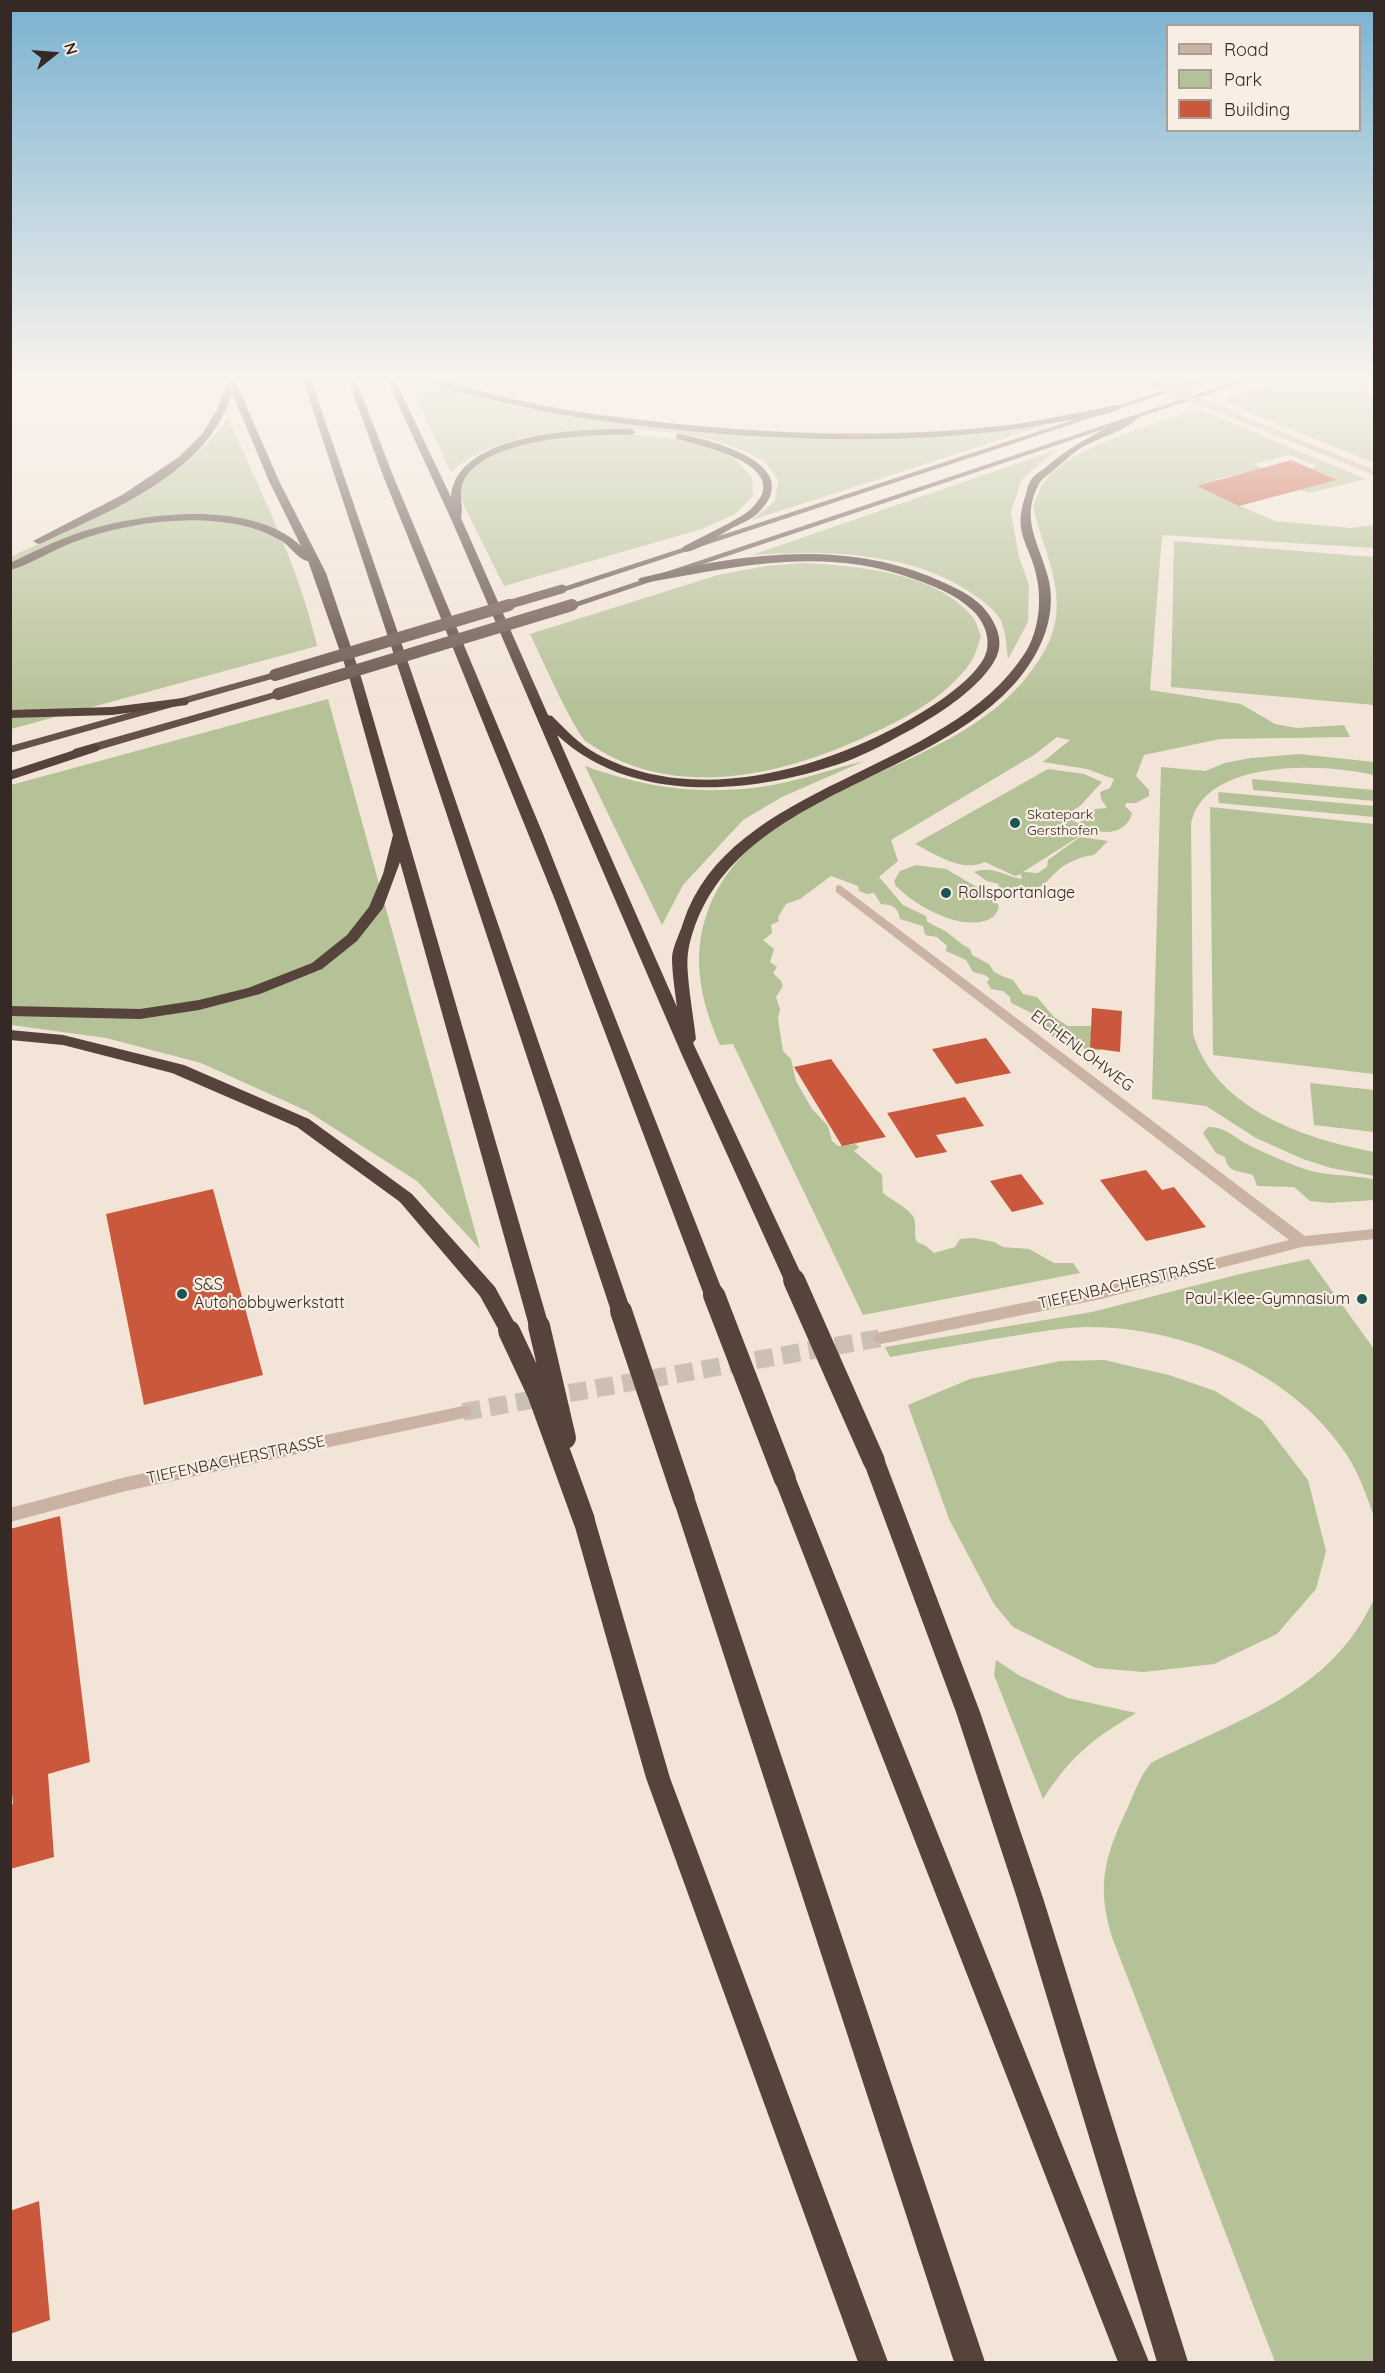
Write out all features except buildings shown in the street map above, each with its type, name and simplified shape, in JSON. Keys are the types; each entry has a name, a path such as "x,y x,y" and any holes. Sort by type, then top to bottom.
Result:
{"highway":[{"path":"10,555 135,491"},
{"path":"278,491 320,573 356,680 539,1326 584,1521 658,1778 873,2362"},
{"path":"344,491 684,1499 970,2362"},
{"path":"394,491 567,910 785,1479 1134,2362"},
{"path":"443,491 690,1055 794,1280 874,1461 968,1712 1030,1898 1173,2362"},
{"path":"457,521 458,491"},
{"path":"687,549 755,511 766,495 766,491"},
{"path":"10,750 183,702 562,589 864,491"},
{"path":"10,771 278,694 572,604 913,491"},
{"path":"690,1055 681,954 695,909 718,872 753,838 807,805 952,729 987,703 1012,679 1032,652 1044,620 1043,579 1028,537 1024,516 1032,491"},
{"path":"10,567 57,544 90,533 135,523 194,518 249,525 282,536 294,544 320,573"},
{"path":"537,706 563,735 594,758 636,774 689,783 746,782 797,772 840,759 870,746 930,713 968,685 991,656 993,630 975,605 942,584 896,569 844,560 788,557 644,580"},
{"path":"10,714 112,711 183,702"},
{"path":"10,776 93,748"},
{"path":"10,1011 140,1014 199,1005 254,991 317,966 352,938 376,908 390,874 400,832"},
{"path":"10,1035 63,1040 178,1069 303,1123 406,1198 488,1292 538,1393 584,1521"}],"street":[{"name":"EICHENLOHWEG","path":"840,889 1302,1242"},
{"name":"TIEFENBACHERSTRASSE","path":"881,1338 1101,1293 1302,1242 1374,1234"},
{"name":"TIEFENBACHERSTRASSE","path":"10,1515 138,1482 463,1412"}],"green space":[{"path":"144,491 261,491 290,558 317,646 11,729 11,557"},
{"path":"459,491 753,491 753,496 735,514 702,529 504,586 464,506"},
{"path":"776,491 843,491 752,520 775,501"},
{"path":"938,491 1018,491 1011,512 1019,557 1029,585 1028,622 1008,659 1004,628 994,611 973,594 923,569 867,556 809,553 752,555"},
{"path":"1206,491 1275,521 1351,528 1374,525 1374,548 1162,535 1150,690 1241,704 1275,724 1297,728 1344,725 1350,737 1220,739 1144,755 1136,776 1149,790 1149,796 1136,803 1126,803 1125,806 1132,813 1122,828 1110,832 1091,829 1023,872 1038,873 1047,867 1048,860 1080,837 1108,841 1094,855 1068,863 1038,887 1018,886 1016,890 1008,892 998,889 999,884 987,881 974,872 993,870 1022,879 1021,874 1015,876 985,862 976,865 958,864 915,844 1048,769 1084,774 1102,782 1080,806 1064,816 1080,824 1082,815 1095,809 1107,808 1101,799 1100,792 1110,788 1114,779 1087,769 1043,762 1070,740 1057,737 1034,755 891,840 898,861 879,877 903,905 926,916 927,921 970,949 972,955 989,964 994,972 1013,980 1023,994 1037,997 1054,1017 1068,1026 1090,1026 1100,1031 1106,1048 1102,1050 1092,1050 1059,1042 1051,1035 1051,1030 1036,1022 1036,1015 1011,1003 1010,997 1003,991 991,989 987,982 990,979 973,972 966,960 946,951 947,946 937,937 925,935 923,926 900,919 896,909 881,904 874,893 867,894 859,891 858,886 831,876 800,899 786,904 778,917 779,921 771,925 772,933 763,940 774,949 770,962 777,967 773,973 783,986 776,997 780,1009 778,1019 783,1051 791,1059 796,1081 812,1109 828,1126 832,1141 838,1146 855,1144 859,1147 854,1151 882,1175 883,1193 905,1208 914,1218 917,1242 934,1253 955,1247 960,1239 973,1238 994,1242 1003,1247 1029,1249 1054,1263 1073,1263 1080,1273 863,1315 733,1044 720,1045 713,1029 700,980 702,930 707,913 731,869 766,834 809,807 951,738 994,709 1029,674 1052,633 1057,603 1053,575 1033,507 1039,492"},
{"path":"1174,541 1374,557 1374,705 1171,687"},
{"path":"805,563 871,569 916,580 937,589 955,601 976,622 981,636 971,662 959,677 924,706 836,750 764,771 728,776 691,777 655,772 620,761 587,742 581,736 566,709 530,634 718,575 766,566"},
{"path":"328,699 480,1249 417,1181 307,1111 201,1063 106,1038 11,1025 11,785"},
{"path":"1299,754 1374,762 1374,775 1326,768 1269,770 1241,776 1218,787 1201,802 1191,824 1193,1034 1204,1060 1221,1082 1242,1101 1292,1129 1320,1139 1374,1152 1374,1176 1331,1168 1303,1159 1256,1138 1206,1106 1152,1099 1161,767 1205,771 1225,763 1251,758"},
{"path":"864,761 782,797 743,820 683,885 662,925 585,766 630,780 672,788 715,790 774,785"},
{"path":"1252,779 1374,790 1374,801 1253,790"},
{"path":"1218,792 1374,806 1374,817 1219,803"},
{"path":"1210,807 1374,824 1374,1074 1213,1055"},
{"name":"Rollsportanlage","path":"916,865 946,869 992,896 999,906 997,912 989,919 973,923 961,922 925,908 904,893 894,881 900,871"},
{"path":"1310,1083 1374,1090 1374,1132 1314,1125"},
{"path":"1208,1127 1223,1130 1245,1143 1306,1170 1374,1179 1374,1200 1329,1203 1310,1201 1294,1187 1257,1186 1253,1175 1232,1169 1225,1157 1216,1153 1203,1133"},
{"path":"1309,1259 1374,1349 1374,1517 1351,1462 1324,1426 1297,1400 1266,1378 1233,1360 1198,1346 1162,1335 1125,1329 1088,1327 1064,1328 890,1357 885,1347 1092,1312"},
{"path":"1104,1360 1169,1375 1215,1391 1262,1420 1308,1480 1326,1551 1316,1589 1277,1634 1214,1664 1144,1672 1096,1668 1013,1627 994,1604 949,1519 908,1405 970,1379 1061,1361"},
{"path":"1374,1599 1374,2362 1275,2362 1112,1937 1105,1901 1105,1870 1120,1824 1141,1778 1151,1763 1249,1717 1307,1681 1333,1659 1355,1632"},
{"path":"996,1660 1020,1676 1068,1698 1136,1713 1094,1740 1063,1771 1043,1799 994,1675"}],"tunnel":[{"path":"463,1412 881,1338"}],"place":[{"name":"Skatepark Gersthofen","path":"1015,823"},
{"name":"Rollsportanlage","path":"946,893"},
{"name":"S&S Autohobbywerkstatt","path":"182,1294"},
{"name":"Paul-Klee-Gymnasium","path":"1362,1299"}]}
